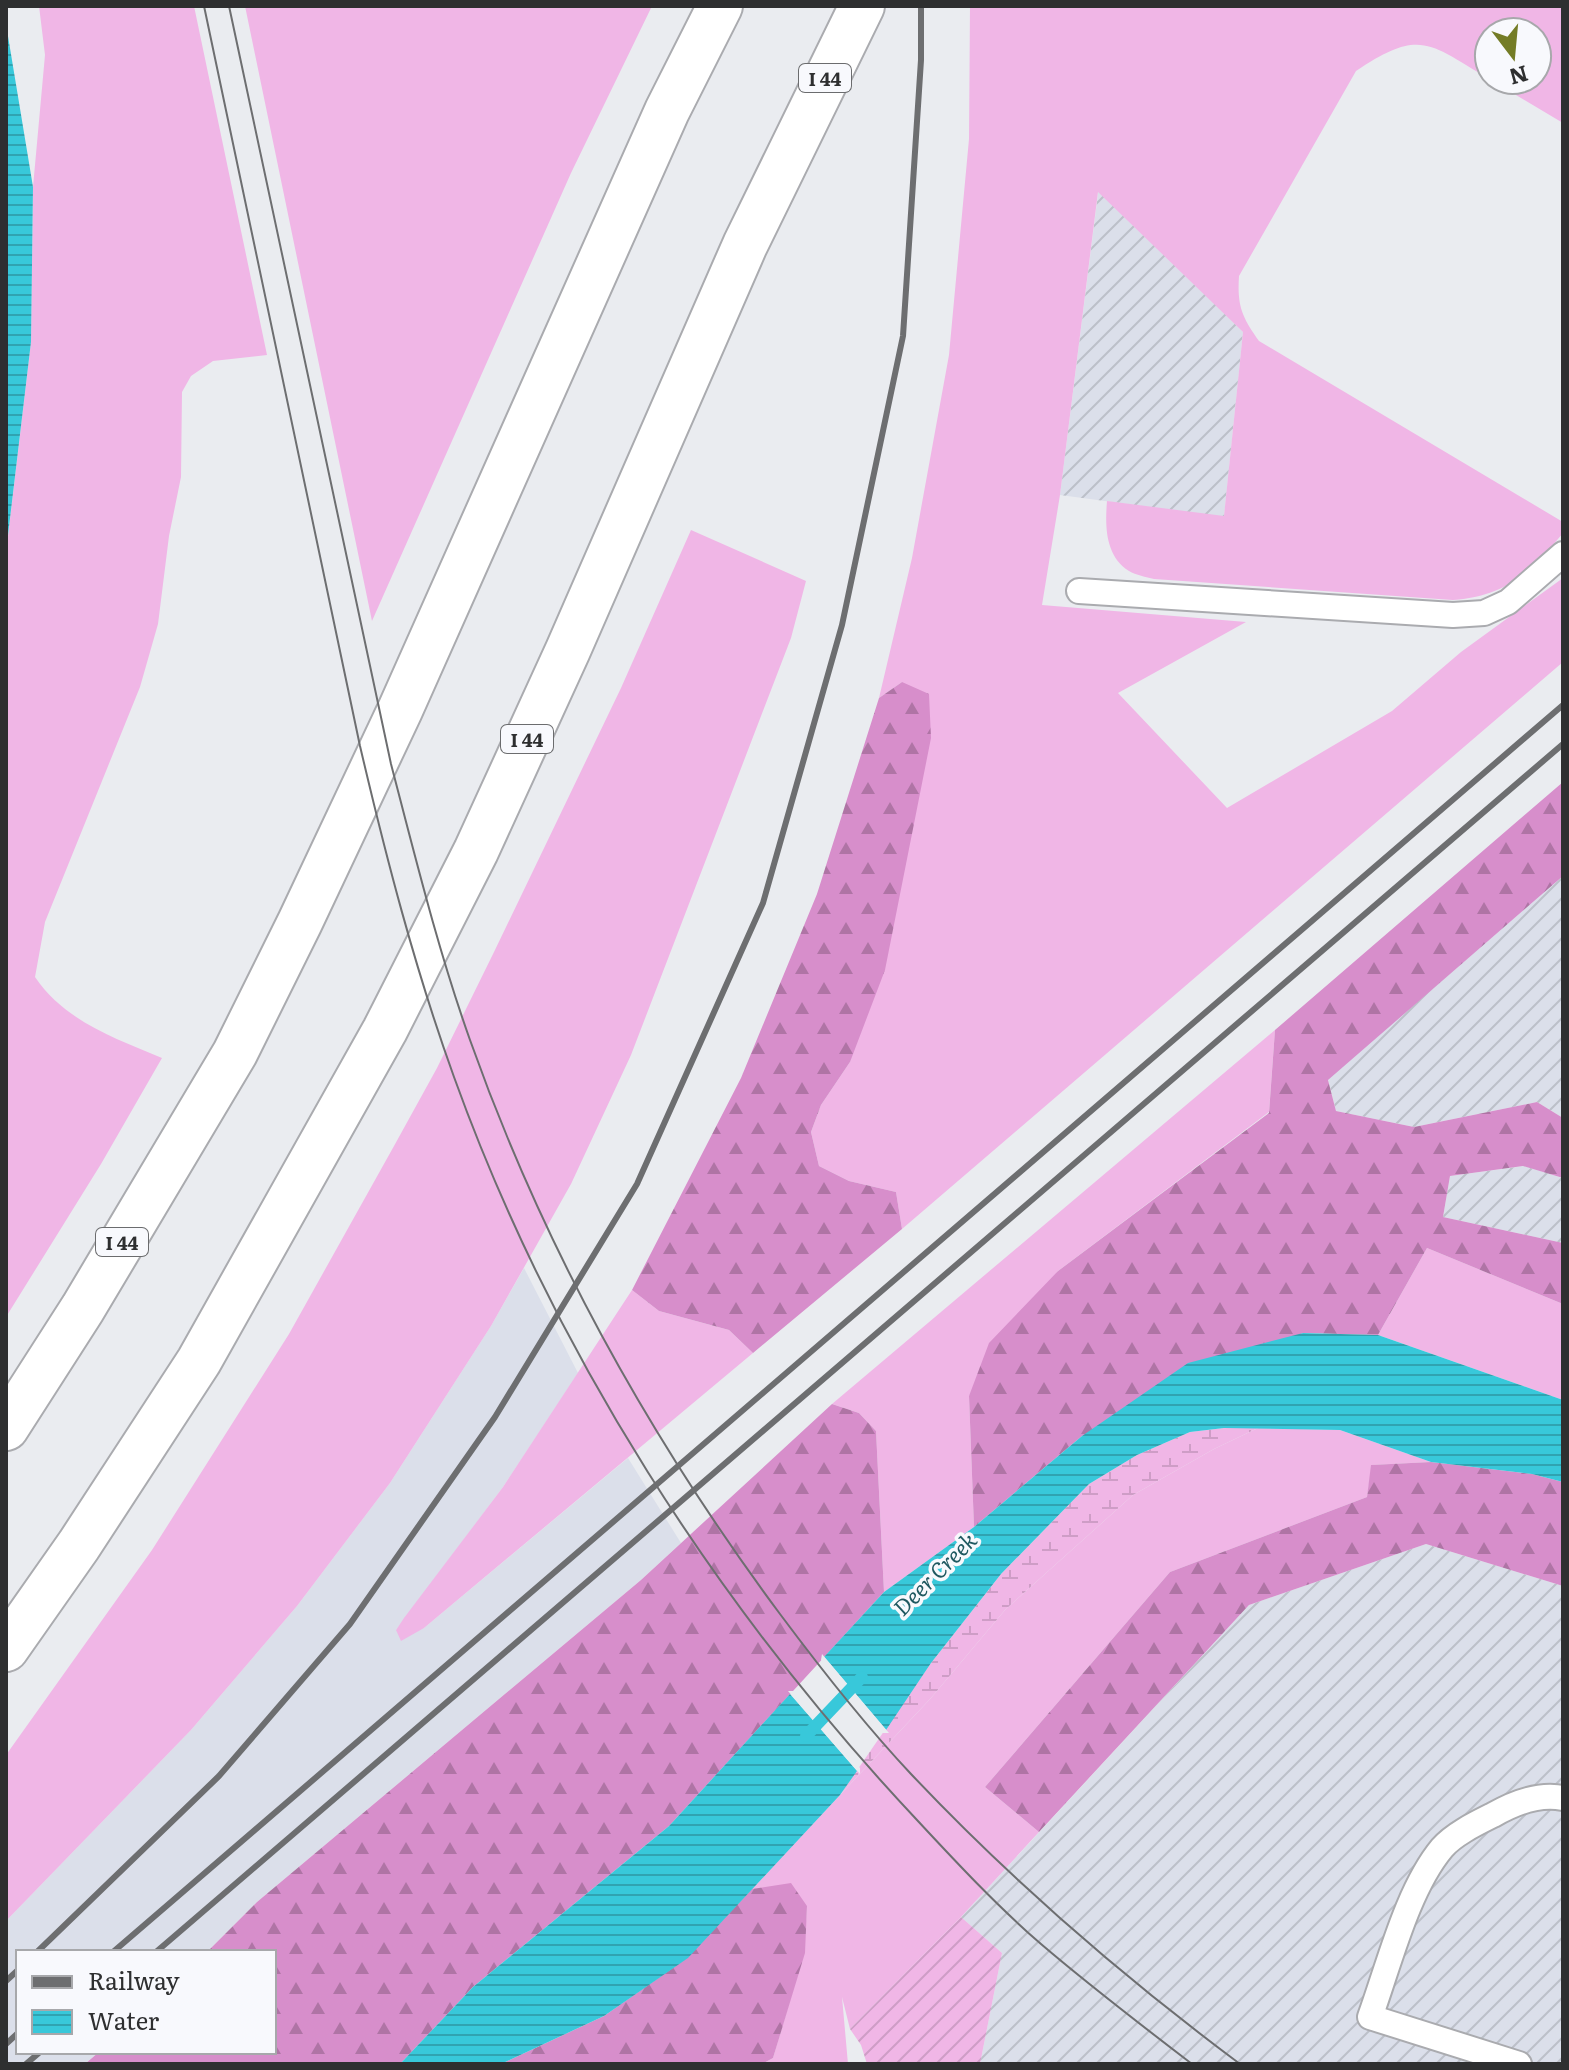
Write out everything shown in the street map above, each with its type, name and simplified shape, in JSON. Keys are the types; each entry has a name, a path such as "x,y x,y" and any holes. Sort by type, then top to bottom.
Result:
{"highway":[{"name":"I 44","path":"6,1428 83,1308 235,1053 400,710 655,139 720,6"},
{"name":"I 44","path":"6,1649 88,1532 199,1361 385,1030 476,851 789,150 862,6"}],"lane":[{"path":"1079,591 1453,615 1484,613 1508,602 1563,554"},
{"path":"1519,2064 1370,2017 1416,1889 1443,1847 1516,1802 1563,1798"}],"shaded area":[{"path":"1099,186 1243,332 1224,517 1060,495"},
{"path":"1563,876 1563,1118 1537,1102 1414,1127 1336,1111 1328,1079"},
{"path":"1524,1166 1563,1178 1563,1243 1443,1217 1450,1176"},
{"path":"524,1268 578,1373 503,1487 396,1630 424,1628 628,1458 681,1543 257,1902 209,1950 16,1950 16,2054 97,2054 85,2064 6,2064 6,1921 191,1730 297,1606 390,1483 491,1326"},
{"path":"1426,1544 1563,1586 1563,2064 980,2064 1002,1953 961,1917 1249,1605"}],"green space":[{"path":"39,6 194,6 267,355 213,361 191,376 182,392 181,477 169,536 158,624 140,687 45,922 35,977 76,1017 162,1058 101,1164 6,1317 6,553 31,342 33,187 45,55"},
{"path":"245,6 652,6 571,173 372,621"},
{"path":"970,6 1563,6 1563,123 1518,96 1553,96 1553,16 1473,16 1473,69 1424,45 1395,49 1356,71 1239,276 1242,311 1259,341 1563,522 1563,533 1551,547 1516,580 1489,593 1453,600 1154,579 1138,575 1121,565 1108,540 1107,501 1224,516 1243,332 1098,192 1060,495 1042,605 1246,622 1118,693 1227,808 1392,711 1461,652 1563,578 1563,662 902,1229 896,1192 849,1181 819,1166 811,1132 821,1105 850,1062 902,682 879,698 912,558 949,355 969,139"},
{"path":"691,530 806,581 791,638 631,1055 571,1184 491,1326 390,1483 297,1606 191,1730 6,1921 6,1755 152,1550 289,1334 437,1068 621,688"},
{"path":"902,682 929,694 931,738 885,970 850,1062 821,1105 811,1132 819,1166 849,1181 896,1192 902,1229 753,1353 729,1330 659,1311 632,1290 741,1078 817,894 879,698"},
{"path":"1563,782 1563,876 1328,1080 1336,1111 1414,1127 1537,1102 1563,1118 1563,1178 1523,1166 1450,1176 1443,1217 1563,1243 1563,1304 1427,1248 1378,1335 1303,1333 1082,1436 974,1527 969,1396 989,1343 1058,1271 1269,1113 1275,1030"},
{"path":"1275,1030 1269,1112 1058,1271 969,1396 974,1527 884,1592 876,1431 859,1413 832,1404"},
{"path":"1427,1248 1563,1304 1563,1400 1378,1335"},
{"path":"632,1290 659,1311 729,1330 753,1353 424,1628 401,1641 396,1630 503,1487"},
{"path":"832,1404 859,1413 876,1431 884,1592 669,1826 473,1987 400,2064 85,2064 97,2054 276,2054 276,1950 209,1950 257,1902 641,1580"},
{"path":"1258,1428 1340,1430 1431,1462 1372,1465 1367,1497 1170,1572 985,1787 1039,1832 961,1917 850,2029 842,1997 848,2064 762,2064 773,2058 804,1953 807,1906 752,1889 931,1698 1005,1610 1133,1495"},
{"path":"1258,1428 1133,1495 1005,1610 931,1698 840,1795 931,1663 1001,1574 1089,1484 1137,1455 1190,1432"},
{"path":"1431,1462 1532,1474 1563,1482 1563,1586 1426,1544 1249,1605 1039,1832 985,1787 1170,1572 1367,1497 1371,1465"},
{"path":"791,1883 807,1906 805,1953 773,2058 762,2064 501,2064 604,2016 687,1958 752,1889"},
{"path":"961,1917 1002,1953 980,2064 867,2064 861,2045 850,2029"}],"water":[{"path":"6,24 33,187 31,342 6,552"},
{"path":"1303,1333 1378,1335 1563,1400 1563,1482 1532,1474 1431,1462 1340,1430 1224,1428 1190,1432 1137,1455 1089,1484 1001,1574 931,1663 886,1730 824,1657 884,1592 974,1527 1082,1436 1188,1363"},
{"path":"790,1694 857,1771 840,1795 688,1958 604,2016 501,2064 400,2064 473,1987 669,1826"}],"pier":[{"path":"822,1654 889,1733 883,1733 821,1660"},
{"path":"788,1691 794,1691 860,1768 860,1774"}],"waterway":[{"name":"Deer Creek","path":"806,1736 862,1677"}],"tram line":[{"path":"204,6 360,746 391,871 454,1077 494,1179 540,1279 591,1377 648,1472 709,1564 774,1653 844,1738 977,1884 1041,1944 1192,2064"},
{"path":"229,6 391,764 418,868 470,1040 499,1117 566,1266 644,1410 732,1548 860,1716 949,1814 1028,1890 1153,1997 1240,2064"}],"railway":[{"path":"39,1950 219,1776 350,1624 495,1417 637,1184 763,903 842,625 903,336 921,60 921,6"},
{"path":"115,1950 1563,705"},
{"path":"158,1950 1563,744"},
{"path":"6,1981 16,1972"},
{"path":"6,2044 16,2035"},
{"path":"26,2064 38,2054"}]}
